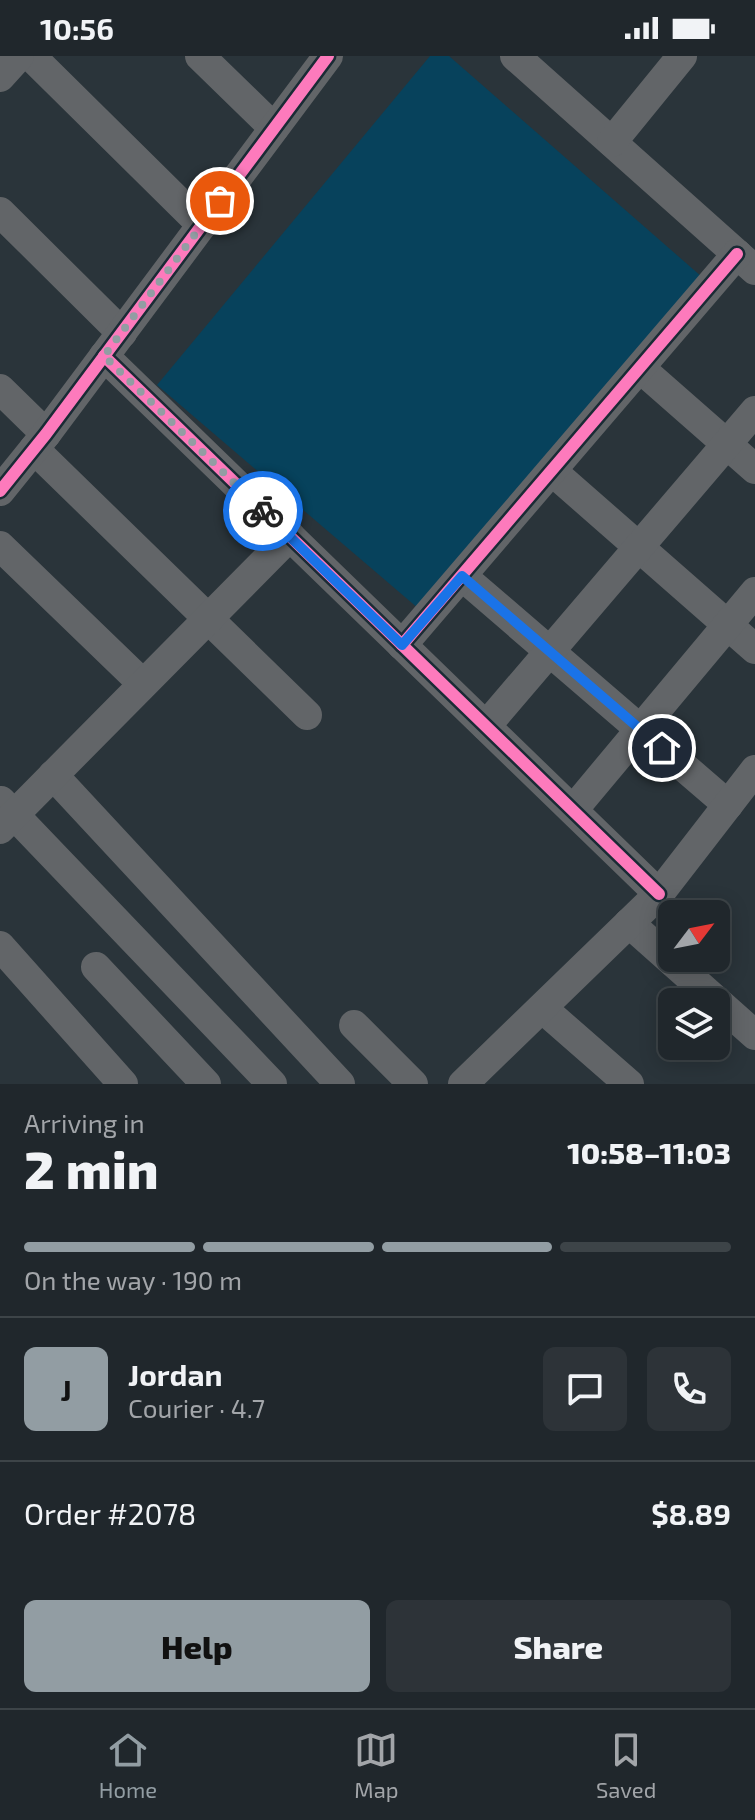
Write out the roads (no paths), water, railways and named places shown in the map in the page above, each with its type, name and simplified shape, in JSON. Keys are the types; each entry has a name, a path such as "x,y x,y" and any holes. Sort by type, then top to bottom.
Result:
{"street":[{"path":"0,77 19,56"},
{"path":"31,56 202,225"},
{"path":"200,56 274,128"},
{"path":"0,491 40,442 328,56"},
{"path":"612,142 682,56"},
{"path":"402,645 640,368 746,262 612,142 527,60"},
{"path":"0,212 113,344 290,536 659,894"},
{"path":"640,368 755,469"},
{"path":"0,389 40,442 307,715"},
{"path":"486,726 755,411"},
{"path":"552,471 755,649"},
{"path":"272,1084 5,815 53,775 290,536"},
{"path":"0,546 143,684"},
{"path":"462,576 728,805"},
{"path":"573,810 755,592"},
{"path":"463,1084 659,894 755,770"},
{"path":"53,775 340,1084"},
{"path":"629,923 755,1035"},
{"path":"0,946 123,1084"},
{"path":"96,967 206,1084"},
{"path":"542,1008 629,1084"},
{"path":"354,1025 413,1084"}]}
